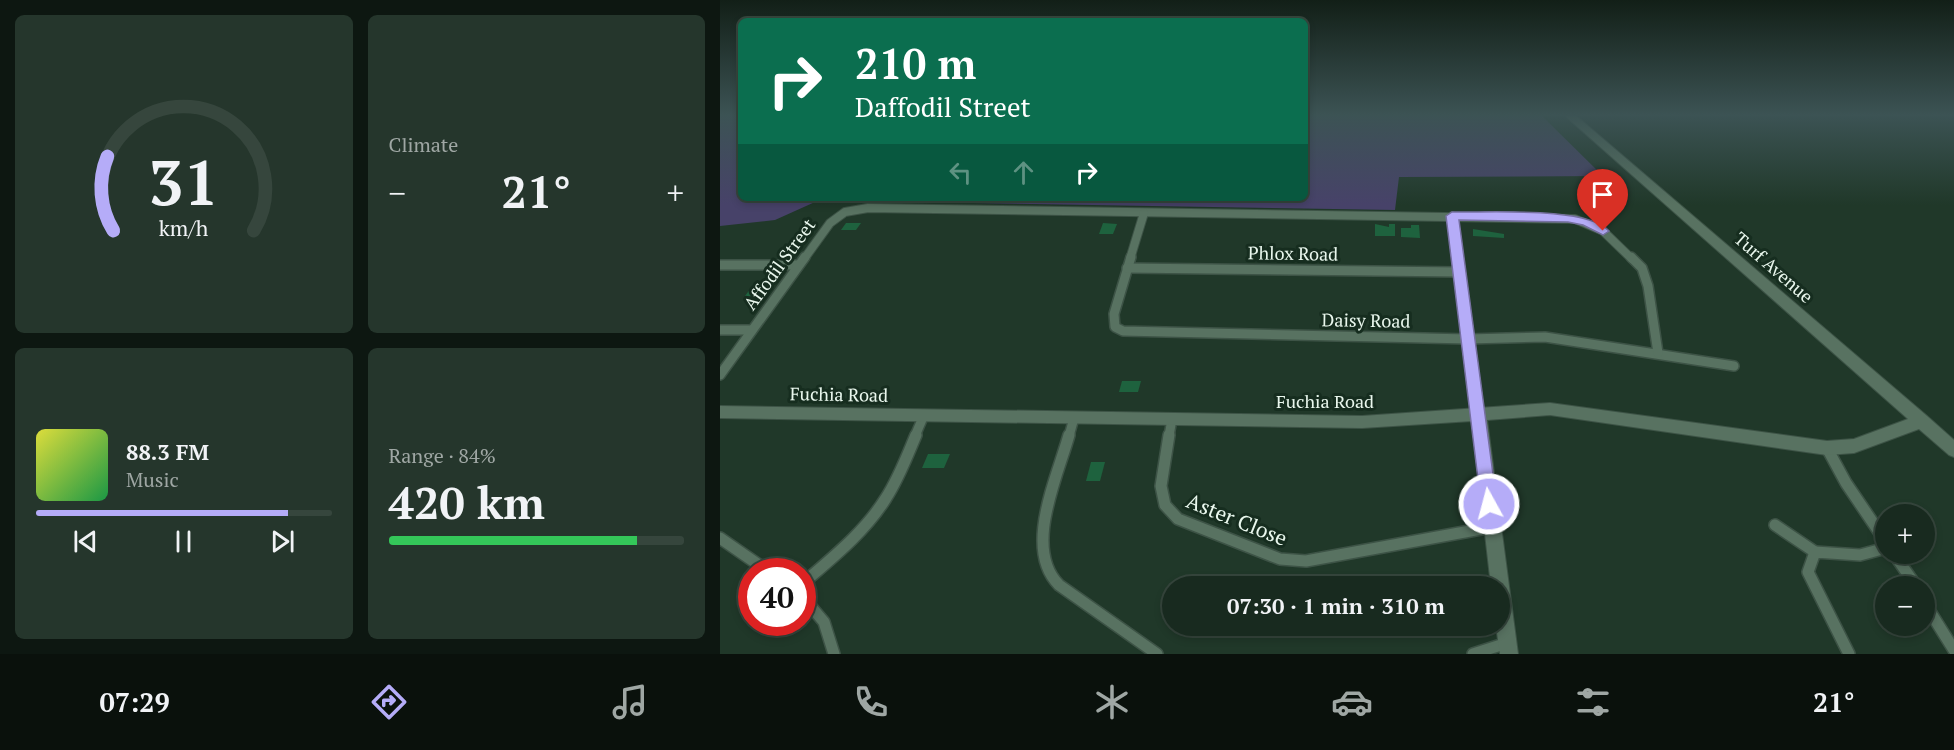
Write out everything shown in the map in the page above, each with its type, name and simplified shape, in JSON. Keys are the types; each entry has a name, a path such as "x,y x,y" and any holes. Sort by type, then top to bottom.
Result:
{"street":[{"name":"Turf Avenue","path":"1603,145 1954,450"},
{"name":"Affodil Street","path":"720,375 830,223 851,210 868,208 1144,213"},
{"path":"1144,213 1452,216 1581,220 1598,228 1642,268 1648,286 1658,353"},
{"name":"Daisy Road","path":"1144,213 1113,319 1118,329 1129,333 1468,339 1545,337 1734,366"},
{"path":"1452,216 1498,576"},
{"path":"720,265 798,265"},
{"name":"Phlox Road","path":"1127,268 1459,272"},
{"path":"720,330 752,330"},
{"name":"Fuchia Road","path":"720,412 1362,422 1534,408 1564,409 1771,442 1827,448 1854,446 1922,421"},
{"path":"816,571 879,509 897,476 924,415"},
{"path":"1074,418 1042,530 1041,542 1045,566 1059,585 1157,654"},
{"name":"Aster Close","path":"1172,419 1161,486 1162,497 1169,512 1187,524 1280,559 1306,561 1492,526"},
{"path":"1827,448 1846,483 1875,526"},
{"path":"1775,525 1815,552 1859,556 1875,553"},
{"path":"720,538 749,558"},
{"path":"1815,552 1808,572 1849,654"},
{"path":"816,610 828,626 834,654"},
{"path":"1935,620 1954,650"},
{"path":"1473,654 1508,648"}],"shaded area":[{"path":"720,145 738,145 738,201 851,201 815,202 775,220 720,226"},
{"path":"1308,145 1571,145 1603,176 1399,177 1395,210 851,201 1308,201"}],"building":[{"path":"846,223 861,223 856,230 841,230"},
{"path":"1103,223 1117,224 1113,234 1099,234"},
{"path":"1375,224 1389,227 1389,224 1395,224 1395,236 1375,236"},
{"path":"1411,225 1419,225 1420,238 1401,237 1401,228 1411,228"},
{"path":"1473,229 1504,234 1504,238 1473,236"},
{"path":"754,284 765,284 757,296 745,296"},
{"path":"1122,381 1141,381 1138,392 1119,392"},
{"path":"928,454 950,454 944,468 922,468"},
{"path":"1091,462 1105,462 1100,481 1086,481"}],"route":[{"path":"1489,504 1452,216 1568,218 1587,222 1603,231"}]}
